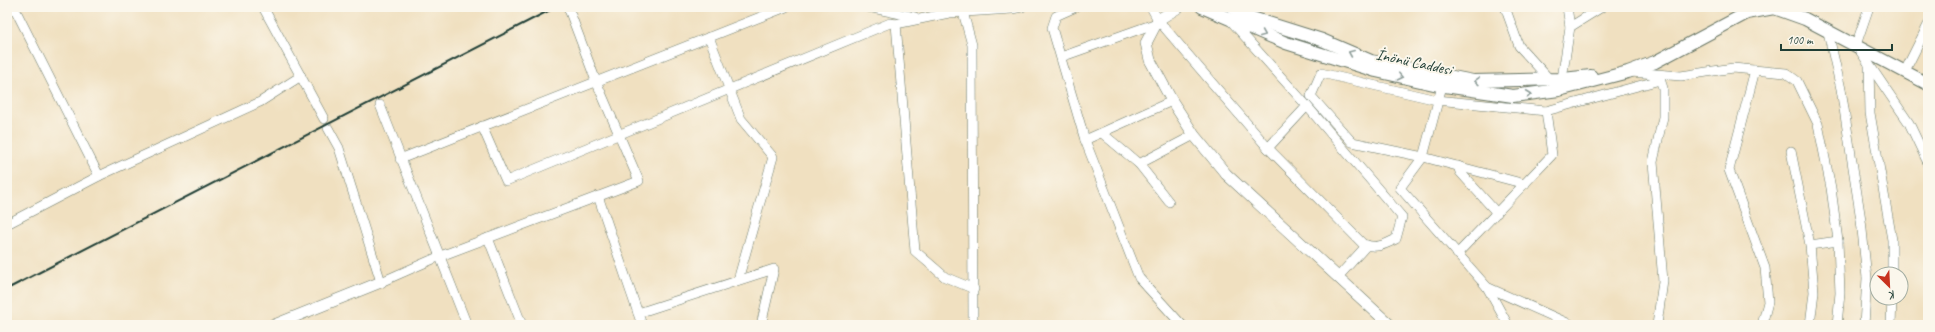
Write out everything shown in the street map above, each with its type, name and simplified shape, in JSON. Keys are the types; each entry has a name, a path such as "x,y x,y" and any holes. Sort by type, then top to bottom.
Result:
{"main road":[{"name":"İnönü Caddesi","path":"1202,7 1252,18 1322,40 1372,61 1473,81 1549,79 1561,85"},
{"name":"İnönü Caddesi","path":"1230,13 1286,43 1340,61 1442,86 1513,96 1628,72 1655,62 1747,10 1774,8 1805,19 1928,84"}],"street":[{"path":"14,7 99,176"},
{"path":"263,7 324,119"},
{"path":"274,325 438,257 638,181 596,80 568,7"},
{"path":"400,159 596,80 786,7"},
{"path":"868,7 919,18"},
{"path":"482,126 506,181 890,23 896,24 919,18 963,12 1022,7"},
{"path":"1076,7 1056,16 1052,28 1085,140 1140,278 1182,325"},
{"path":"1151,7 1156,22 1268,148 1363,244 1372,247 1382,246 1396,239 1402,218 1415,207"},
{"path":"1061,57 1156,22 1179,7"},
{"path":"1505,7 1519,46 1549,79"},
{"path":"1561,85 1570,27 1566,7"},
{"path":"1570,27 1602,7"},
{"path":"1869,7 1856,45 1908,123 1928,163"},
{"path":"963,12 972,45 973,325"},
{"path":"1230,13 1402,218"},
{"path":"1156,22 1146,43 1150,60 1172,101 1194,135 1226,174 1390,325"},
{"path":"896,24 915,251 944,277 974,289"},
{"path":"1905,71 1928,25"},
{"path":"1828,32 1841,89 1861,220 1867,278 1864,325"},
{"path":"709,36 741,119 773,157 738,280"},
{"path":"1655,62 1663,88 1663,117 1653,162 1663,282 1657,325"},
{"path":"1869,64 1870,113 1892,240 1892,266"},
{"path":"1628,72 1659,77 1681,76 1733,68 1786,73 1797,82 1818,124 1831,188 1838,241 1840,293 1837,325"},
{"path":"1755,70 1729,170 1765,268 1768,302 1762,325"},
{"path":"1525,184 1423,157 1352,142 1311,96 1321,73 1437,100 1546,111 1659,77"},
{"path":"7,224 99,176 260,102 301,76"},
{"path":"1442,86 1437,100 1423,157 1400,188 1415,207 1487,287 1508,325"},
{"path":"1085,140 1172,101"},
{"path":"380,105 438,257 467,325"},
{"path":"1268,148 1307,106"},
{"path":"1457,254 1552,155 1546,111"},
{"path":"328,128 339,148 380,282"},
{"path":"1102,132 1139,164 1169,202"},
{"path":"1139,164 1194,135"},
{"path":"1791,151 1810,246 1814,292 1810,325"},
{"path":"1458,166 1460,172 1497,213"},
{"path":"598,196 642,325"},
{"path":"488,238 522,325"},
{"path":"1810,246 1838,241"},
{"path":"1338,277 1367,246"},
{"path":"638,313 774,269 761,325"},
{"path":"1487,287 1572,325"},
{"path":"1891,325 1892,306"}],"railway":[{"path":"7,289 556,7"}]}
